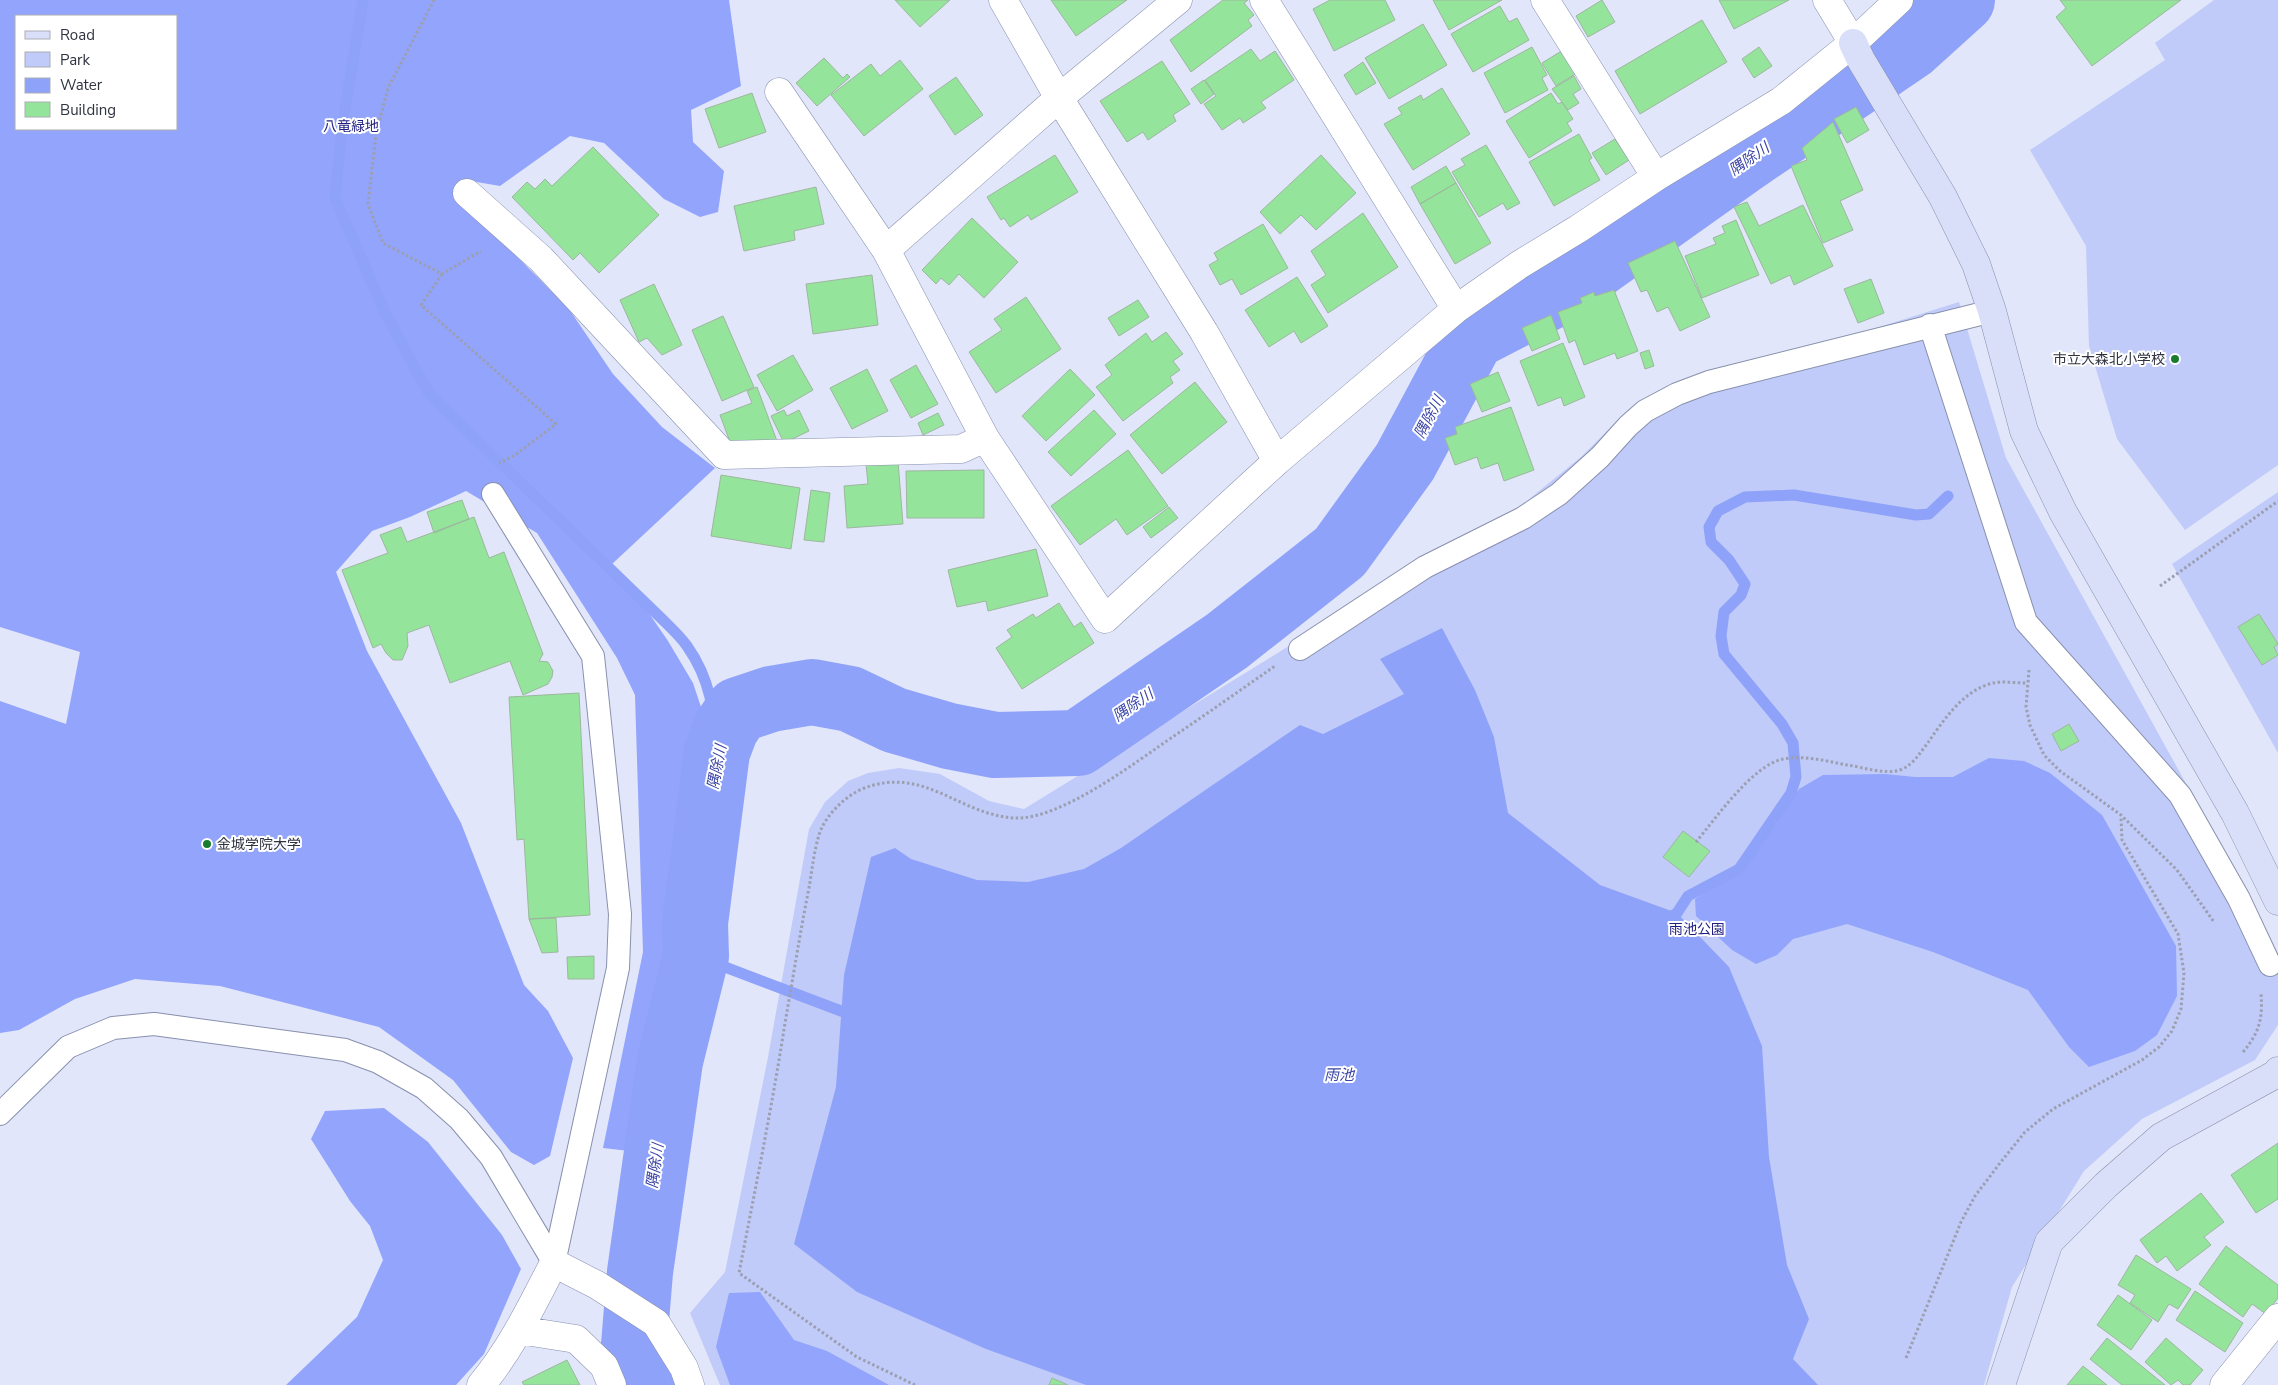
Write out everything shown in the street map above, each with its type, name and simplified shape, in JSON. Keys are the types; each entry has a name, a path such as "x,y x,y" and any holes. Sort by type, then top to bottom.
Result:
{"street":[{"path":"1003,0 1059,98 1204,332 1277,461"},
{"path":"886,250 1059,98 1178,0"},
{"path":"1264,0 1456,309"},
{"path":"1545,0 1656,177"},
{"path":"1828,0 1943,197 1976,264 1992,311 2024,431 2063,512 2235,813 2278,901"},
{"path":"779,92 886,250 984,438 1105,619 1277,461 1456,309 1518,265 1578,230 1656,177 1781,101 1853,43 1899,0"},
{"path":"467,194 508,228 541,259 724,455 960,449 984,438"},
{"path":"2001,1385 2049,1242 2106,1185 2161,1137 2276,1074 2278,1071"},
{"path":"481,1385 496,1367 519,1330 554,1263 597,1285 656,1323 684,1368 690,1385"},
{"path":"2224,1385 2278,1318"},
{"path":"519,1330 576,1339 604,1366 612,1385"}],"lane":[{"path":"1300,649 1425,567 1523,518 1559,494 1600,457 1628,426 1645,411 1677,394 1708,382 1992,311"},
{"path":"1930,325 1947,385 2026,622 2180,795 2239,899 2270,965"},
{"path":"493,494 593,656 620,914 618,968 554,1263"},
{"path":"0,1114 68,1047 113,1028 154,1024 344,1050 378,1062 424,1088 459,1119 491,1157 554,1263"}],"path":[{"path":"434,0 388,88 376,134 368,204 383,243 442,274"},
{"path":"508,228 477,254 442,274 421,305 556,424 515,455"},
{"path":"2160,586 2278,501"},
{"path":"2047,646 2028,672 2026,707 2030,725 2044,755 2060,771 2121,815 2177,870 2216,926"},
{"path":"915,1385 857,1357 739,1273 776,1080 819,832 837,806 861,789 892,783 920,784 941,791 975,810 996,816 1018,818 1050,811 1098,788 1300,649"},
{"path":"1696,842 1764,766 1782,759 1807,758 1885,771 1899,770 1914,762 1944,720 1962,701 1977,690 1993,683 2027,683"},
{"path":"1906,1358 1961,1222 1975,1196 2000,1163 2025,1132 2054,1109 2142,1060 2159,1047 2172,1031 2181,1009 2184,974 2178,934 2122,840 2121,815"},
{"path":"2241,1055 2255,1038 2261,1021 2262,994 2258,988"}],"green space":[{"name":"八竜緑地","path":"0,0 729,0 741,86 691,110 693,142 724,171 718,212 700,217 664,199 604,143 570,136 500,186 471,181 455,194 569,309 613,374 662,427 715,468 611,565 633,590 668,641 693,683 702,710 684,854 685,961 638,1152 603,1148 643,952 635,695 617,658 537,533 466,491 410,517 372,531 336,572 367,651 461,823 524,985 548,1011 573,1058 550,1156 534,1165 511,1152 453,1080 379,1027 220,986 135,979 75,999 19,1030 0,1033 0,701 66,724 80,652 0,627"},
{"name":"市立大森北小学校","path":"2214,0 2278,0 2278,465 2185,530 2117,439 2089,346 2086,246 2030,150 2165,60 2155,43"},
{"name":"雨池公園","path":"1959,302 2006,458 2194,798 2278,960 2278,1025 2255,1060 2142,1119 2084,1171 2012,1287 1984,1385 720,1385 690,1313 725,1272 768,1057 809,829 825,802 848,781 868,773 899,768 940,774 989,801 1024,809 1289,646 1416,563 1517,509 1581,457 1629,409 1673,385 1838,340"},
{"path":"2278,492 2278,753 2172,564"},
{"path":"1989,758 2024,761 2050,773 2102,815 2176,946 2177,996 2157,1035 2135,1051 2089,1067 2069,1047 2028,990 1933,952 1847,924 1793,939 1777,955 1756,964 1732,950 1696,916 1695,899 1741,870 1777,823 1799,789 1823,775 1885,774 1915,777 1953,777"},
{"path":"384,1108 428,1142 502,1235 521,1269 484,1354 456,1385 286,1385 357,1317 383,1260 370,1226 350,1201 311,1139 325,1111"},
{"path":"760,1292 794,1340 827,1351 889,1385 730,1385 716,1347 729,1293"}],"water":[{"name":"雨池","path":"1442,628 1475,690 1494,737 1508,813 1600,885 1677,913 1729,967 1762,1046 1769,1157 1787,1265 1809,1319 1793,1359 1818,1385 1086,1385 986,1349 857,1292 794,1244 836,1087 844,975 871,857 895,848 911,859 977,880 1028,882 1084,869 1121,848 1300,725 1323,734 1404,694 1380,659"}],"building":[{"path":"895,0 950,0 920,27"},
{"path":"1051,0 1127,0 1076,36"},
{"path":"1223,0 1248,0 1244,3 1254,15 1248,20 1252,26 1191,72 1170,40"},
{"path":"1330,0 1385,0 1395,20 1334,51 1313,9"},
{"path":"1433,0 1502,0 1449,30"},
{"path":"1602,0 1615,22 1588,37 1576,16"},
{"path":"1719,0 1789,0 1734,29"},
{"path":"2060,0 2181,0 2092,66 2056,17 2066,8"},
{"path":"1500,6 1509,22 1517,18 1529,40 1473,72 1451,34"},
{"path":"1702,20 1727,62 1640,114 1615,71"},
{"path":"1423,24 1447,65 1389,99 1365,58"},
{"path":"1532,47 1547,75 1542,78 1548,90 1505,113 1484,73"},
{"path":"1759,47 1772,66 1754,78 1742,59"},
{"path":"1251,49 1260,61 1275,51 1294,80 1261,102 1266,108 1243,123 1240,118 1222,130 1204,104 1216,96 1205,80"},
{"path":"1563,50 1577,73 1556,86 1542,63"},
{"path":"824,58 843,78 847,74 850,77 817,106 796,83"},
{"path":"900,60 923,89 864,136 831,95 871,64 880,76"},
{"path":"1162,61 1190,104 1173,115 1176,121 1148,140 1143,132 1127,142 1100,101"},
{"path":"1363,62 1376,83 1356,95 1344,75"},
{"path":"1574,76 1581,89 1573,94 1579,103 1568,110 1552,89"},
{"path":"956,77 983,115 955,135 929,96"},
{"path":"1204,80 1214,94 1201,104 1191,89"},
{"path":"1442,88 1470,134 1413,170 1384,124 1402,114 1398,108 1421,95 1423,100"},
{"path":"752,93 766,132 719,148 705,109"},
{"path":"1551,93 1558,104 1562,102 1573,119 1567,123 1572,131 1529,158 1506,121"},
{"path":"1856,107 1869,130 1847,143 1834,119"},
{"path":"1833,122 1863,190 1840,201 1853,230 1823,243 1791,166 1807,160 1802,148"},
{"path":"1579,134 1592,158 1589,160 1600,180 1554,206 1529,162"},
{"path":"1615,139 1629,160 1606,175 1592,153"},
{"path":"1486,145 1520,203 1507,210 1503,203 1479,217 1452,172 1465,165 1461,159"},
{"path":"593,147 659,215 599,273 580,253 573,260 512,197 527,182 535,189 545,179 552,186"},
{"path":"1055,155 1078,192 1031,220 1028,215 1010,227 1004,218 1001,220 987,197"},
{"path":"1321,155 1356,193 1316,230 1301,215 1280,234 1260,212"},
{"path":"1446,166 1456,183 1420,204 1411,187"},
{"path":"1456,183 1491,243 1455,264 1420,204"},
{"path":"816,187 824,224 794,231 795,240 744,251 734,206"},
{"path":"1747,202 1759,226 1803,205 1833,266 1794,285 1790,275 1771,284 1734,207"},
{"path":"1363,213 1398,267 1328,313 1311,285 1326,275 1311,251"},
{"path":"972,218 1018,262 984,298 959,274 949,285 941,278 936,284 922,270"},
{"path":"1736,220 1759,275 1702,298 1685,256 1716,244 1713,238 1725,233 1722,226"},
{"path":"1263,224 1288,268 1241,295 1232,279 1220,285 1209,265 1218,260 1214,253"},
{"path":"1675,241 1710,317 1680,331 1668,307 1657,312 1647,290 1641,292 1628,263"},
{"path":"872,275 878,325 813,334 806,284"},
{"path":"1297,277 1328,326 1301,343 1294,331 1269,347 1245,310"},
{"path":"1871,279 1884,313 1858,323 1844,289"},
{"path":"654,284 682,345 662,355 647,338 639,342 620,300"},
{"path":"1614,290 1638,351 1617,359 1615,353 1584,365 1575,340 1569,343 1558,312 1582,303 1580,298 1594,292 1595,296"},
{"path":"1026,297 1061,349 996,393 969,352 1002,330 994,319"},
{"path":"1138,300 1149,317 1119,336 1108,318"},
{"path":"1551,315 1560,339 1532,351 1522,328"},
{"path":"723,316 754,387 722,401 692,330"},
{"path":"1166,332 1183,354 1173,361 1180,370 1170,377 1173,383 1123,421 1096,387 1112,375 1105,365 1146,333 1152,342"},
{"path":"1563,343 1585,397 1564,406 1561,397 1538,406 1520,361"},
{"path":"1649,350 1654,366 1645,369 1640,353"},
{"path":"793,355 813,390 777,411 757,375"},
{"path":"916,365 938,404 911,418 890,380"},
{"path":"867,369 888,411 852,429 830,388"},
{"path":"1070,369 1095,395 1046,441 1022,416"},
{"path":"1498,372 1510,401 1482,412 1470,384"},
{"path":"1195,382 1227,422 1162,474 1130,435"},
{"path":"757,387 777,441 730,442 720,415 752,403 747,391"},
{"path":"1511,407 1534,470 1504,481 1498,463 1481,469 1477,457 1455,465 1445,438 1457,434 1455,427"},
{"path":"784,410 787,416 799,410 809,431 784,443 771,416"},
{"path":"1094,410 1116,434 1071,476 1048,452"},
{"path":"938,413 944,425 923,435 918,423"},
{"path":"1128,450 1168,506 1127,535 1116,519 1080,545 1051,506"},
{"path":"898,461 903,524 847,528 844,486 868,484 866,464"},
{"path":"984,470 984,518 907,518 906,471"},
{"path":"721,475 800,488 791,549 711,536"},
{"path":"811,490 830,493 824,542 804,540"},
{"path":"462,500 469,519 434,533 427,512"},
{"path":"1169,507 1178,518 1151,538 1143,527"},
{"path":"474,517 489,558 504,552 543,654 539,661 548,662 553,671 548,684 523,695 510,661 450,683 429,625 407,633 408,646 402,660 393,660 381,644 373,648 342,570 388,553 380,535 401,527 407,542"},
{"path":"1036,549 1048,596 988,611 986,601 957,607 948,570"},
{"path":"1059,603 1074,627 1081,622 1094,643 1022,689 996,648 1012,637 1007,630 1033,614 1036,618"},
{"path":"2259,614 2278,644 2274,647 2278,655 2262,665 2238,627"},
{"path":"579,693 590,915 529,919 524,839 517,840 509,697"},
{"path":"2069,724 2079,741 2061,751 2052,734"},
{"path":"1683,831 1710,851 1689,877 1663,857"},
{"path":"556,918 558,952 542,953 529,919"},
{"path":"594,956 594,979 568,979 567,957"},
{"path":"2278,1143 2278,1199 2256,1213 2231,1175"},
{"path":"2201,1193 2224,1222 2204,1237 2211,1245 2177,1271 2166,1256 2157,1263 2140,1240"},
{"path":"2226,1246 2278,1285 2278,1298 2266,1314 2252,1304 2243,1317 2199,1284"},
{"path":"2136,1255 2191,1289 2178,1309 2169,1304 2158,1322 2130,1303 2135,1295 2118,1285"},
{"path":"2195,1291 2243,1323 2225,1352 2176,1320"},
{"path":"2118,1295 2152,1320 2131,1350 2097,1325"},
{"path":"2107,1338 2165,1385 2122,1385 2090,1359"},
{"path":"2166,1338 2203,1370 2190,1385 2183,1385 2178,1380 2171,1385 2145,1362"},
{"path":"567,1360 580,1385 524,1385 522,1382"},
{"path":"2083,1366 2107,1385 2067,1385"},
{"path":"1052,1378 1068,1385 1049,1385"}],"waterway":[{"path":"363,0 342,128 335,198 386,315 430,395 684,642 701,671 710,697 717,752"},
{"name":"隅除川","path":"647,1385 634,1345 640,1272 670,1061 696,956 695,923 717,752 726,728 738,710 771,699 812,692 850,699 894,720 949,736 995,745 1078,743 1227,641 1340,552 1405,462 1472,337 1557,293 1741,162 1910,47 1962,0"},
{"path":"1665,920 1677,913 1688,896 1739,869 1791,793 1796,777 1793,743 1782,724 1724,654 1721,636 1724,612 1741,595 1745,584 1729,560 1711,542 1709,527 1718,511 1745,497 1794,495 1916,515 1929,514 1948,496"},
{"path":"696,956 841,1011 855,1014"}],"place":[{"name":"市立大森北小学校","path":"2175,359"},
{"name":"金城学院大学","path":"207,844"}]}
